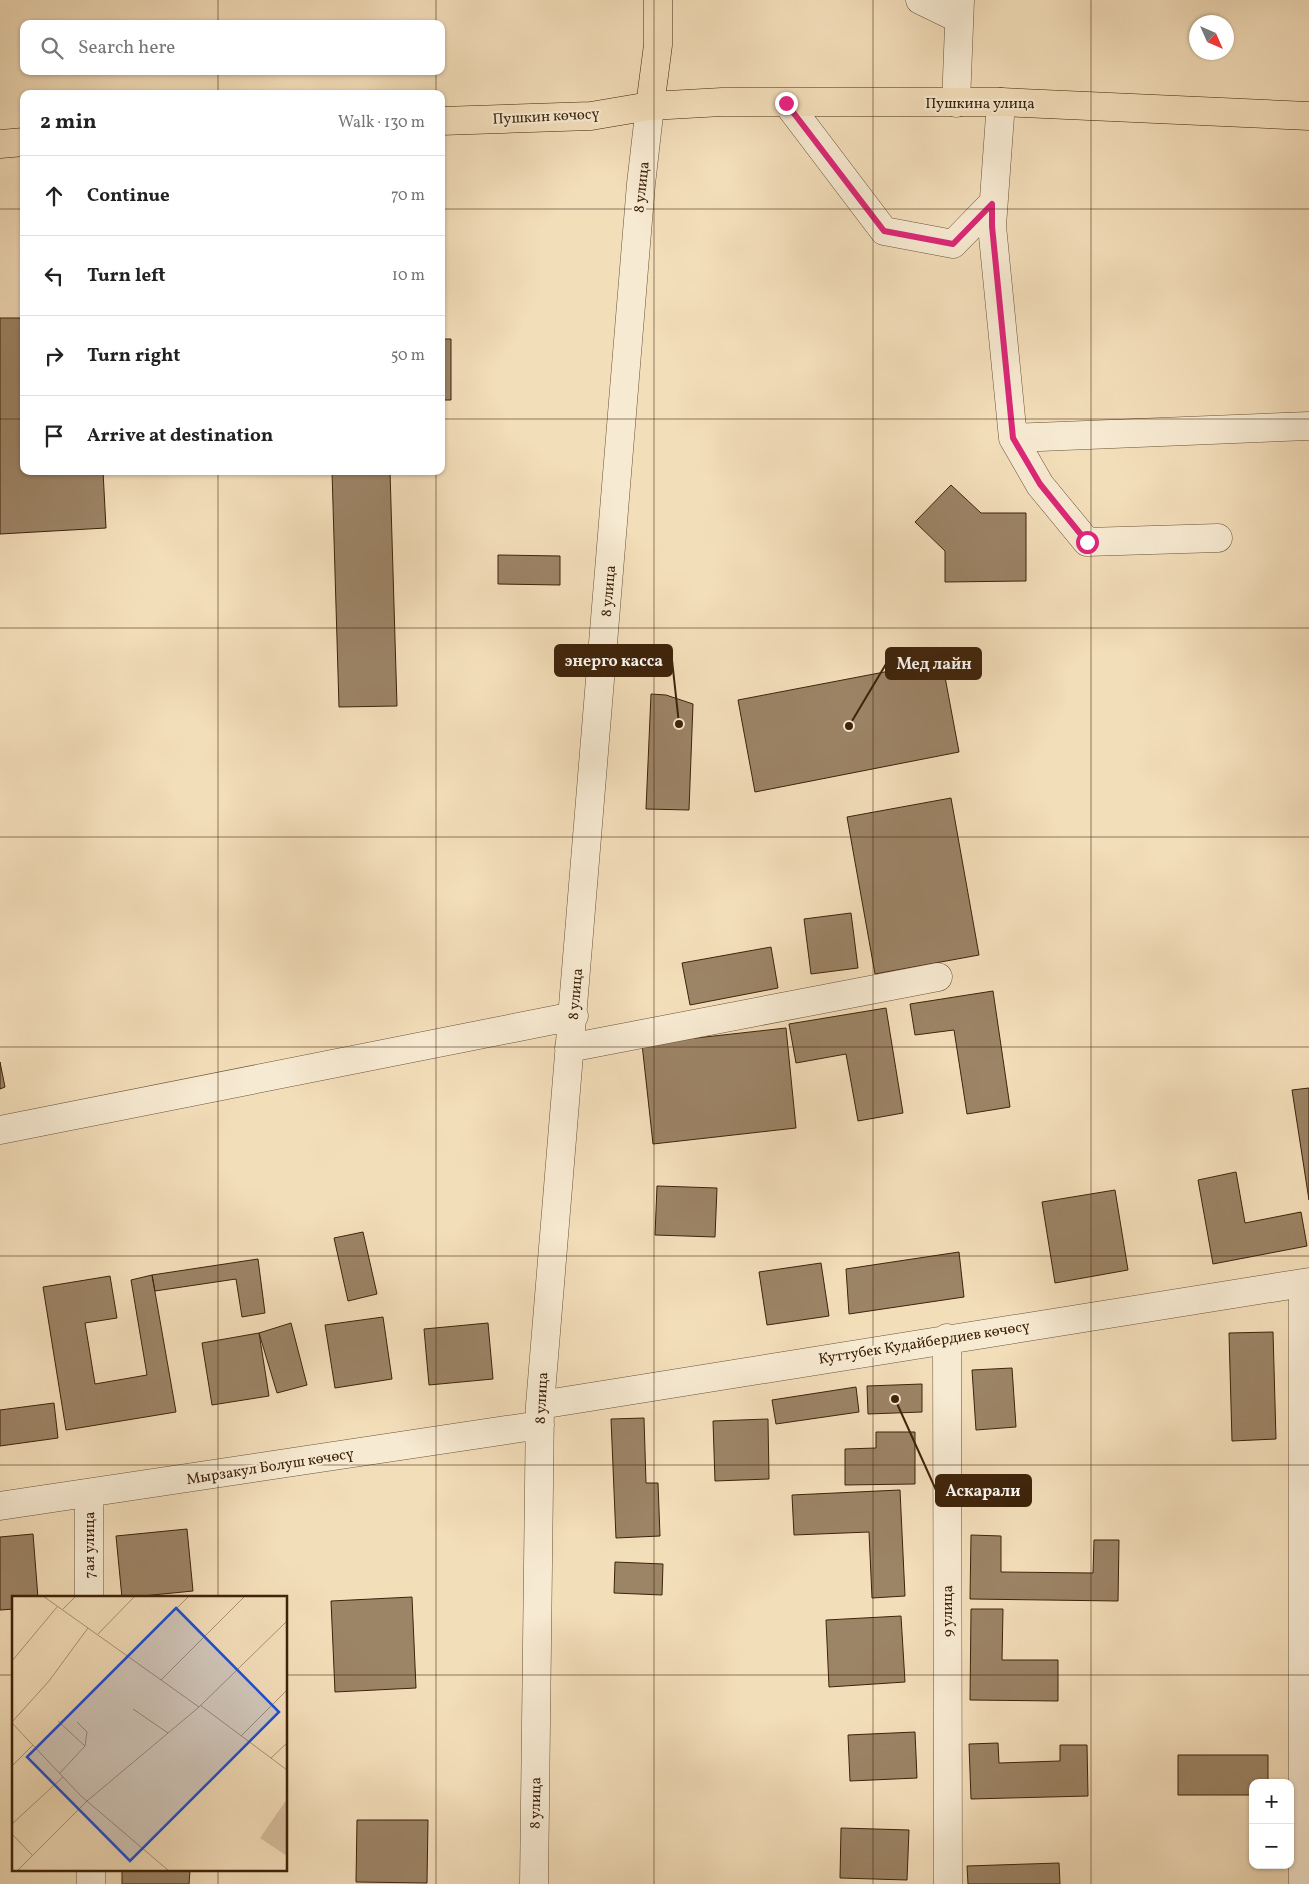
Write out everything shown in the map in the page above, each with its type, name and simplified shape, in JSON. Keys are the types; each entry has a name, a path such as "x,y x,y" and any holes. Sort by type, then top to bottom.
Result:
{"main road":[{"path":"650,106 658,45 658,0"},
{"name":"Пушкина улица","path":"650,106 722,102 1001,102 1309,116"},
{"name":"Пушкин көчөсү","path":"445,121 591,116 650,106"},
{"path":"0,144 20,142"}],"street":[{"path":"920,0 960,9 956,103"},
{"path":"1001,102 992,204 992,226 1013,438 1040,484 1087,542 1218,538"},
{"path":"786,103 884,231 953,244 992,204"},
{"name":"8 улица","path":"534,1884 540,1415 640,194 650,106"},
{"path":"1013,438 1309,426"},
{"path":"569,1048 938,977"},
{"path":"0,1130 574,1016"},
{"path":"1303,1884 1306,1282"},
{"name":"Куттубек Кудайбердиев көчөсү","path":"540,1415 946,1338 1306,1282"},
{"name":"9 улица","path":"946,1338 948,1884"},
{"name":"Мырзакул Болуш көчөсү","path":"0,1506 89,1493 540,1415"},
{"name":"7ая улица","path":"89,1493 89,1596"}],"building":[{"path":"0,318 20,318 20,475 103,475 106,528 0,534"},
{"path":"445,339 451,339 451,400 445,400"},
{"path":"332,475 390,475 397,706 339,707"},
{"path":"951,485 981,513 1026,513 1026,581 945,582 945,551 915,522"},
{"path":"498,555 560,556 560,585 498,584"},
{"path":"942,661 959,752 755,792 738,700"},
{"path":"651,694 666,695 693,704 689,810 646,809"},
{"path":"951,798 979,955 875,974 847,817"},
{"path":"851,913 858,968 811,974 804,919"},
{"path":"771,947 778,988 690,1005 682,963"},
{"path":"993,991 1010,1107 967,1114 954,1030 915,1035 910,1004"},
{"path":"886,1008 903,1113 858,1121 846,1054 796,1063 789,1024"},
{"path":"786,1028 796,1128 653,1144 642,1044"},
{"path":"0,1062 5,1087 0,1089"},
{"path":"1309,1088 1309,1200 1292,1090"},
{"path":"1236,1172 1245,1223 1301,1212 1307,1246 1213,1264 1198,1180"},
{"path":"657,1186 717,1188 715,1237 655,1235"},
{"path":"1115,1190 1128,1270 1055,1283 1042,1202"},
{"path":"363,1232 377,1294 348,1301 334,1238"},
{"path":"959,1252 964,1297 849,1314 846,1269"},
{"path":"258,1259 265,1313 242,1317 236,1279 155,1291 152,1275"},
{"path":"821,1263 829,1316 767,1325 759,1272"},
{"path":"152,1275 176,1412 66,1430 43,1287 110,1276 117,1318 85,1323 95,1384 147,1375 131,1280"},
{"path":"383,1317 392,1379 335,1388 325,1325"},
{"path":"291,1323 307,1385 277,1393 259,1333"},
{"path":"488,1323 493,1379 429,1385 424,1329"},
{"path":"1273,1332 1276,1439 1232,1441 1229,1333"},
{"path":"259,1333 269,1396 212,1405 202,1343"},
{"path":"1012,1368 1016,1427 976,1430 972,1370"},
{"path":"922,1384 922,1412 868,1414 867,1386"},
{"path":"856,1387 859,1412 776,1424 772,1400"},
{"path":"54,1403 58,1438 0,1446 0,1410"},
{"path":"644,1418 646,1483 658,1483 660,1536 616,1538 611,1419"},
{"path":"768,1419 769,1479 715,1481 713,1421"},
{"path":"876,1432 915,1432 915,1484 845,1485 845,1449 876,1448"},
{"path":"900,1490 905,1596 872,1598 869,1532 794,1535 792,1495"},
{"path":"187,1529 193,1591 122,1596 116,1536"},
{"path":"33,1534 38,1596 12,1596 12,1609 0,1610 0,1537"},
{"path":"971,1535 1001,1536 1001,1572 1093,1573 1094,1540 1119,1540 1118,1601 970,1599"},
{"path":"615,1562 663,1564 662,1595 614,1593"},
{"path":"412,1597 416,1688 335,1692 331,1601"},
{"path":"971,1609 1003,1609 1002,1660 1058,1660 1058,1701 970,1700"},
{"path":"901,1616 905,1682 829,1687 826,1620"},
{"path":"915,1732 917,1778 850,1781 848,1735"},
{"path":"998,1743 999,1763 1060,1761 1060,1745 1087,1745 1088,1796 971,1799 969,1744"},
{"path":"1178,1755 1268,1755 1268,1779 1249,1779 1249,1795 1178,1795"},
{"path":"357,1820 428,1820 427,1883 356,1882"},
{"path":"841,1828 909,1830 907,1880 840,1878"},
{"path":"1059,1863 1060,1884 968,1884 967,1866"},
{"path":"122,1872 190,1872 189,1884 122,1884"}],"place":[{"name":"энерго касса","path":"679,724"},
{"name":"Мед лайн","path":"849,726"},
{"name":"Аскарали","path":"895,1399"}],"route":[{"path":"786,103 884,231 953,244 992,204 992,226 1013,438 1040,484 1087,542"}]}
